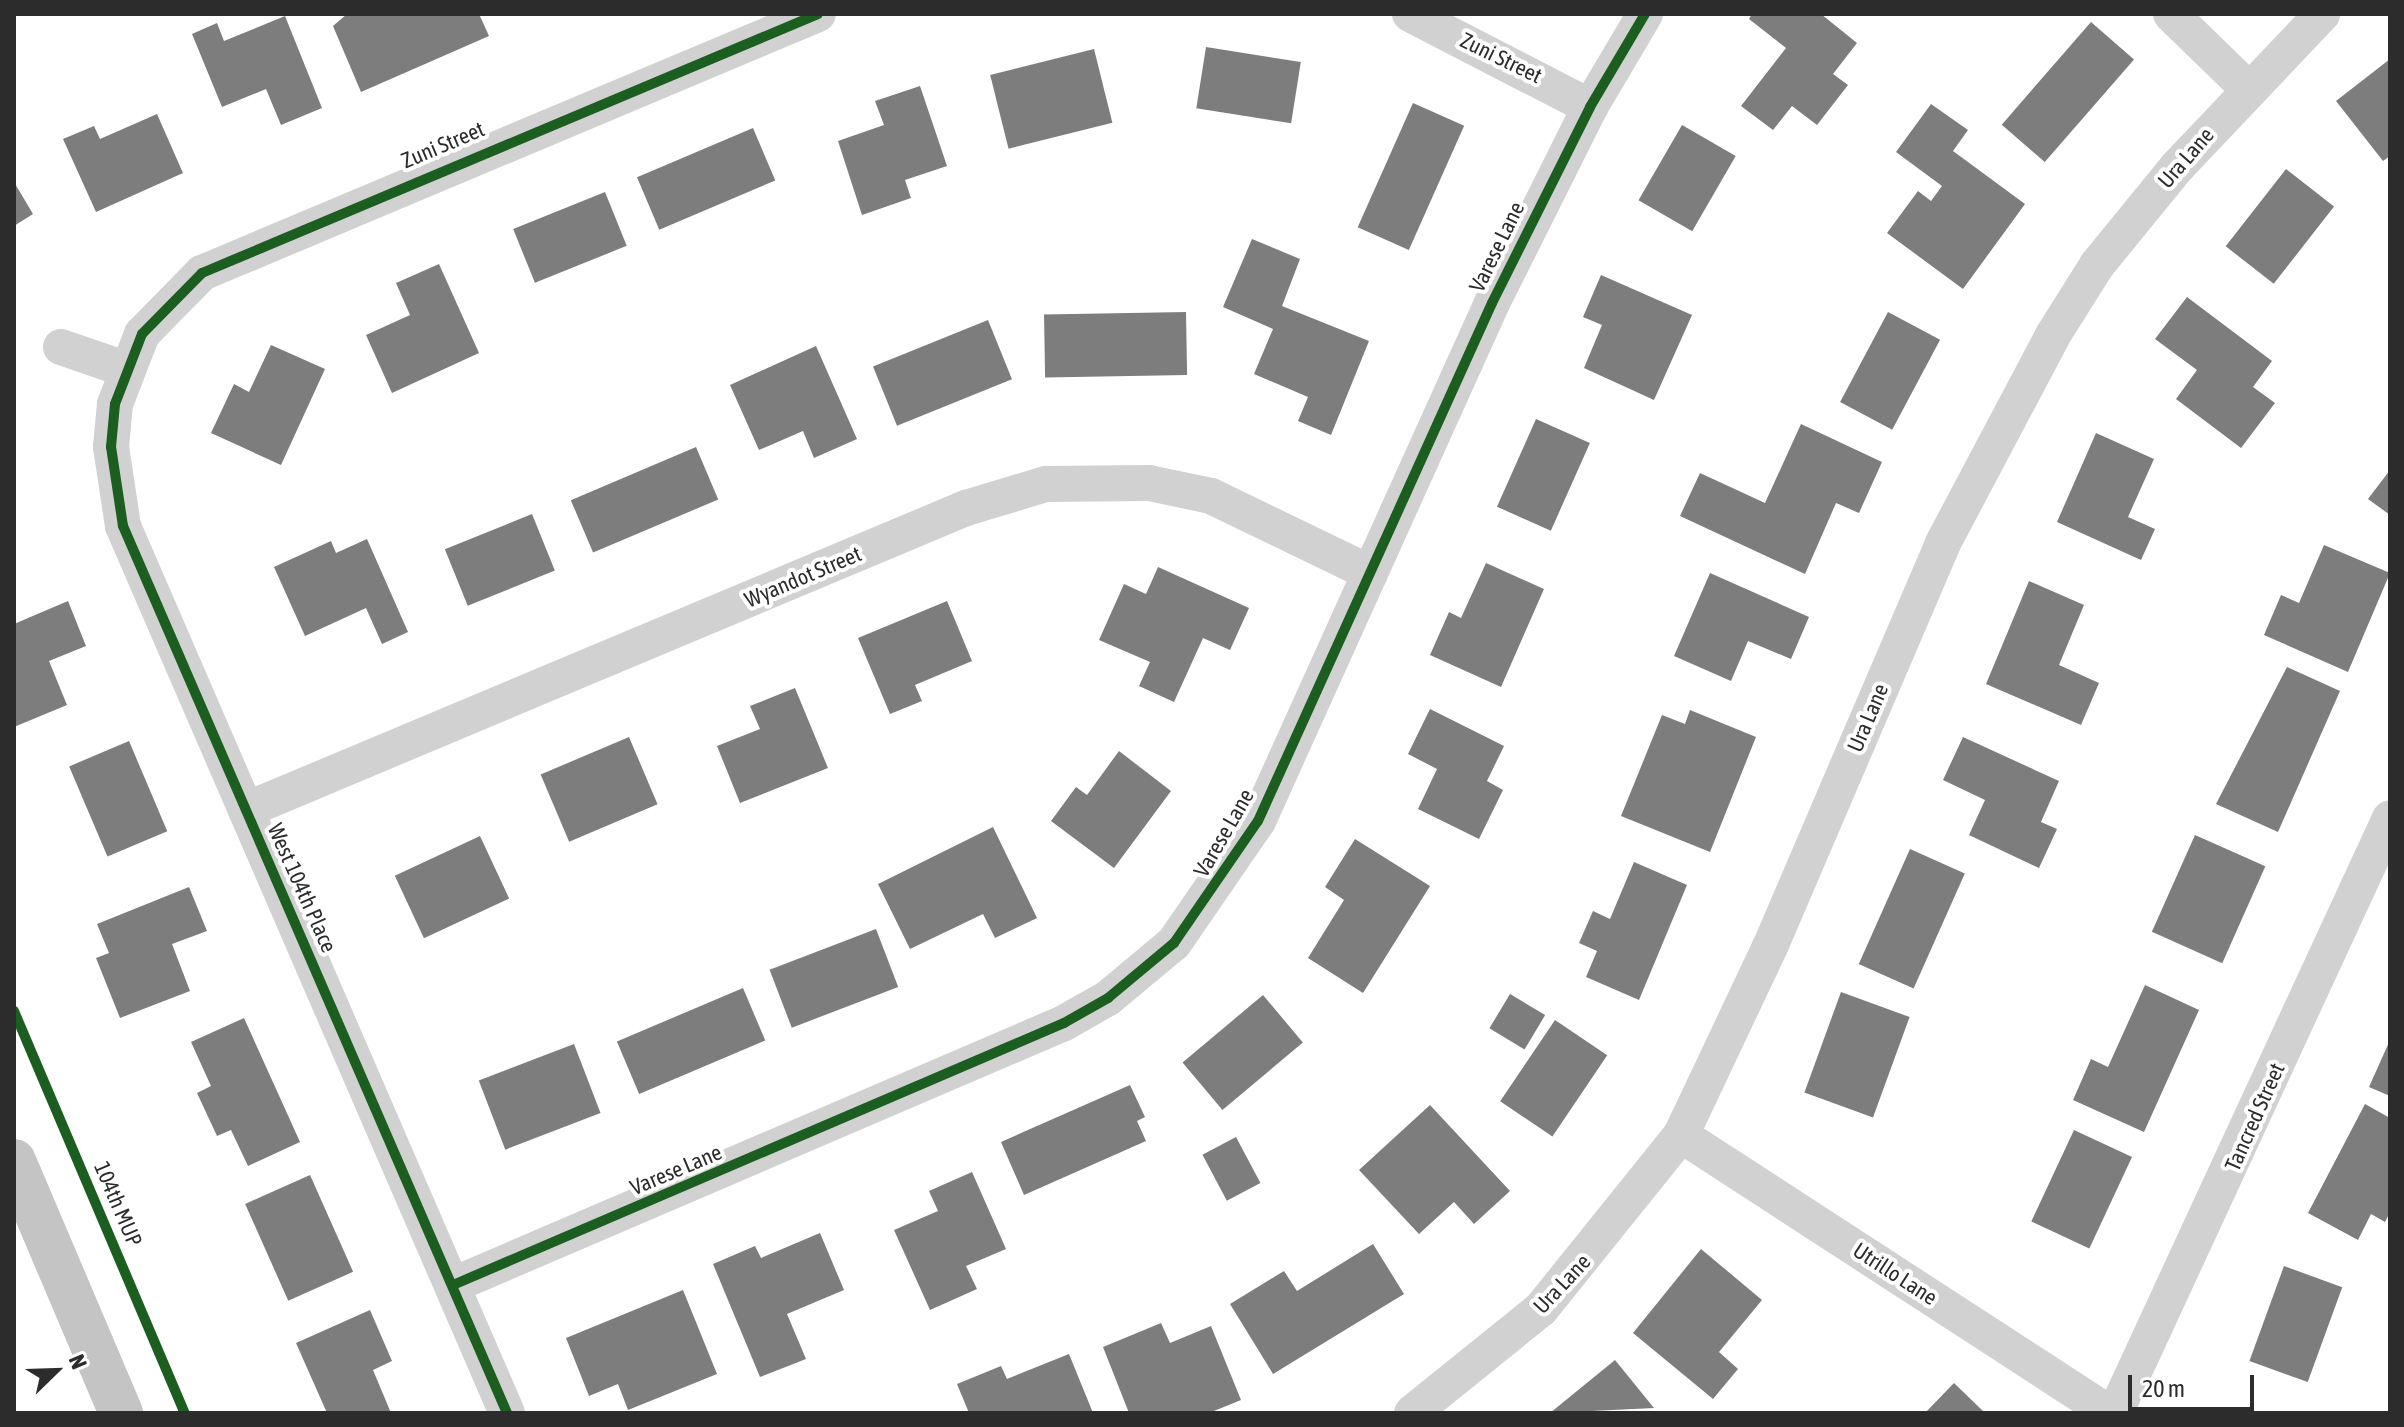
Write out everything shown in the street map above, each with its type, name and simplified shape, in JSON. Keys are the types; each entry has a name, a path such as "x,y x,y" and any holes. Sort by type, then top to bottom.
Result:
{"main road":[{"path":"14,1161 121,1413"},
{"path":"14,1233 29,1250 57,1261"}],"street":[{"name":"Zuni Street","path":"125,369 142,334 202,273 818,14"},
{"name":"Zuni Street","path":"1410,14 1590,107"},
{"name":"Varese Lane","path":"453,1285 936,1082 1064,1023 1145,971 1203,908 1258,821 1492,303 1590,107 1645,14"},
{"path":"2171,14 2248,89"},
{"name":"Ura Lane","path":"1412,1413 1541,1309 1681,1135 1770,947 1943,543 2053,335 2107,253 2248,89 2322,14"},
{"path":"61,347 125,369"},
{"name":"West 104th Place","path":"125,369 111,447 116,499 246,810 507,1413"},
{"name":"Wyandot Street","path":"246,810 966,508 1046,484 1149,483 1211,496 1370,573"},
{"name":"Tancred Street","path":"2112,1413 2390,818"},
{"name":"Utrillo Lane","path":"1681,1135 2112,1413"}],"building":[{"path":"347,14 479,14 489,36 361,92 333,26"},
{"path":"1752,14 1821,14 1857,43 1833,74 1848,85 1817,125 1792,106 1773,130 1741,106 1786,48 1749,19"},
{"path":"285,16 322,108 281,125 266,89 222,107 192,34 217,23 224,41"},
{"path":"2091,22 2134,59 2045,162 2002,125"},
{"path":"1206,47 1301,62 1291,123 1196,108"},
{"path":"1094,49 1112,123 1009,149 990,75"},
{"path":"2390,59 2390,156 2383,161 2336,101"},
{"path":"920,86 947,166 905,180 911,198 862,215 838,141 884,125 875,101"},
{"path":"1413,103 1464,126 1409,250 1358,227"},
{"path":"1931,104 1968,130 1953,151 2025,204 1963,289 1887,233 1918,191 1931,201 1942,186 1896,152"},
{"path":"157,114 183,173 96,212 63,139 94,126 100,139"},
{"path":"1682,125 1736,156 1692,231 1638,200"},
{"path":"753,128 775,180 659,230 637,177"},
{"path":"2286,169 2334,207 2274,284 2226,246"},
{"path":"14,182 33,214 14,226"},
{"path":"605,192 627,246 535,283 513,229"},
{"path":"1252,239 1300,259 1282,306 1369,341 1331,435 1298,421 1308,397 1254,374 1273,329 1223,307"},
{"path":"439,264 479,353 392,393 366,335 410,315 396,283"},
{"path":"1601,275 1692,315 1654,400 1584,368 1602,325 1583,317"},
{"path":"2187,297 2272,361 2253,387 2275,403 2241,448 2176,399 2197,370 2155,339"},
{"path":"1186,312 1187,375 1045,377 1044,314"},
{"path":"1888,312 1940,340 1892,430 1840,402"},
{"path":"988,320 1012,379 897,426 873,366"},
{"path":"271,345 325,369 281,465 211,433 234,384 249,392"},
{"path":"816,346 857,439 814,458 803,431 759,450 730,385"},
{"path":"1536,419 1590,443 1551,531 1497,507"},
{"path":"1801,424 1882,462 1859,513 1836,503 1805,574 1680,516 1700,473 1765,503"},
{"path":"2096,433 2154,459 2128,517 2155,529 2141,560 2057,522"},
{"path":"696,447 718,499 593,553 571,500"},
{"path":"2390,470 2390,515 2368,499"},
{"path":"532,514 555,571 468,606 445,549"},
{"path":"367,539 408,632 382,644 366,608 305,636 274,567 331,541 336,553"},
{"path":"2324,545 2390,573 2348,672 2264,635 2281,595 2299,603"},
{"path":"1486,563 1544,589 1501,687 1430,655 1449,612 1461,618"},
{"path":"1158,567 1249,608 1230,650 1203,638 1174,702 1139,686 1150,662 1099,640 1124,584 1146,594"},
{"path":"1710,573 1809,617 1791,659 1748,641 1731,681 1674,656"},
{"path":"2029,581 2084,605 2059,665 2099,683 2081,725 1986,684"},
{"path":"68,601 86,646 49,661 67,705 14,727 14,624"},
{"path":"947,601 972,661 915,685 922,701 890,714 858,638"},
{"path":"2287,667 2340,691 2278,832 2216,804"},
{"path":"795,688 828,768 740,803 717,746 760,729 750,706"},
{"path":"1430,709 1504,746 1487,781 1503,790 1479,839 1418,809 1437,769 1408,754"},
{"path":"1690,710 1756,737 1710,852 1621,816 1662,715 1685,724"},
{"path":"629,737 658,804 569,842 541,775"},
{"path":"1963,737 2059,781 2041,822 2057,829 2039,868 1969,835 1985,800 1943,780"},
{"path":"129,741 167,831 107,857 69,766"},
{"path":"1119,751 1171,791 1114,868 1051,821 1076,787 1087,795"},
{"path":"993,827 1037,918 995,938 983,914 910,949 878,884"},
{"path":"2195,835 2265,866 2222,963 2152,932"},
{"path":"480,836 509,899 424,938 395,876"},
{"path":"1355,839 1430,886 1363,993 1308,958 1344,900 1325,887"},
{"path":"1910,849 1965,873 1914,989 1859,964"},
{"path":"1634,862 1687,885 1639,1000 1586,977 1597,951 1579,943 1593,911 1610,919"},
{"path":"189,887 207,931 172,944 190,991 120,1018 96,958 109,953 97,924"},
{"path":"876,929 898,987 792,1028 770,970"},
{"path":"2145,985 2199,1010 2144,1132 2073,1100 2091,1059 2108,1067"},
{"path":"743,988 765,1040 639,1094 617,1042"},
{"path":"1841,992 1910,1017 1873,1118 1804,1093"},
{"path":"1510,994 1545,1015 1525,1049 1489,1028"},
{"path":"1263,995 1303,1042 1222,1110 1183,1062"},
{"path":"244,1018 300,1142 248,1166 231,1130 217,1136 197,1093 211,1086 191,1042"},
{"path":"1555,1020 1607,1055 1552,1136 1500,1101"},
{"path":"2390,1040 2390,1096 2369,1087"},
{"path":"574,1044 601,1113 505,1150 479,1081"},
{"path":"1130,1085 1145,1117 1137,1121 1146,1141 1024,1195 1001,1142"},
{"path":"2365,1104 2390,1118 2390,1212 2385,1222 2371,1214 2358,1240 2308,1213"},
{"path":"1430,1105 1510,1191 1474,1224 1454,1202 1419,1234 1359,1170"},
{"path":"2074,1130 2132,1157 2089,1249 2031,1222"},
{"path":"1236,1137 1260,1183 1227,1201 1202,1155"},
{"path":"972,1172 1006,1249 966,1266 977,1289 930,1310 894,1230 938,1211 929,1191"},
{"path":"310,1175 353,1272 288,1301 245,1204"},
{"path":"820,1233 844,1290 787,1314 806,1359 760,1377 713,1264 755,1246 761,1258"},
{"path":"1373,1244 1404,1294 1273,1374 1230,1304 1284,1271 1297,1291"},
{"path":"1701,1249 1762,1300 1719,1352 1738,1369 1713,1399 1633,1333"},
{"path":"2284,1266 2342,1287 2308,1382 2249,1361"},
{"path":"683,1290 717,1374 628,1410 618,1384 589,1396 566,1338"},
{"path":"370,1310 392,1361 373,1370 391,1413 327,1413 296,1343"},
{"path":"1161,1323 1170,1343 1211,1326 1241,1400 1209,1413 1129,1413 1103,1347"},
{"path":"1069,1354 1093,1413 969,1413 957,1384 1001,1366 1007,1379"},
{"path":"1615,1360 1654,1408 1550,1413"},
{"path":"1954,1383 1985,1413 1925,1413"}],"cycle path":[{"path":"507,1413 123,526 111,447 115,404 142,334 202,273 818,14"},
{"path":"453,1285 1064,1023 1108,998 1174,943 1258,821 1492,303 1590,107 1645,14"},
{"name":"104th MUP","path":"14,1011 185,1413"}]}
